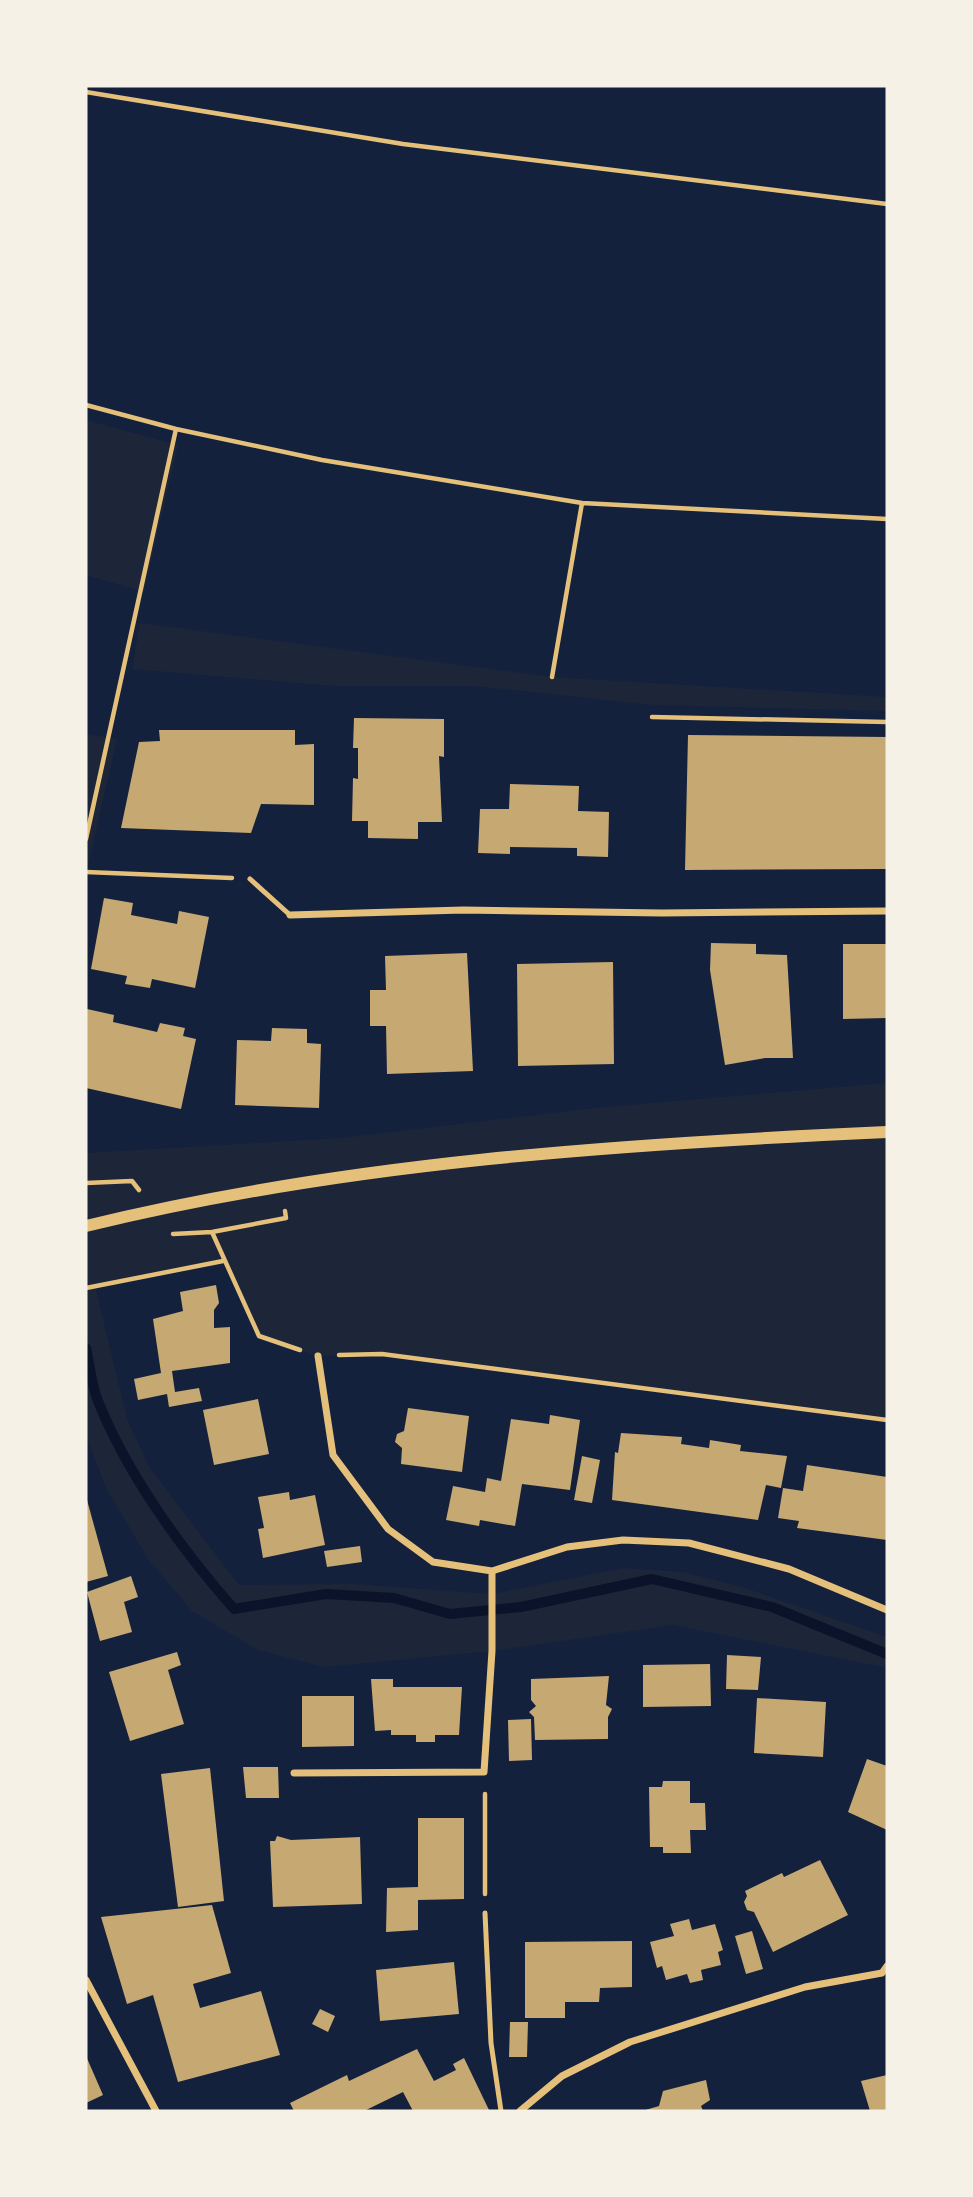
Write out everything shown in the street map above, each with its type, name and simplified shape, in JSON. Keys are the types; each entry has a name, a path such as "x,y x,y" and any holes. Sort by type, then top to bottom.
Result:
{"street":[{"path":"290,915 344,911 463,910 662,913 887,911"},
{"path":"86,1226 356,1175 592,1149 887,1132"},
{"path":"318,1356 333,1455 388,1529 433,1562 492,1571 567,1547 624,1540 689,1544 789,1569 887,1610"},
{"path":"294,1773 484,1772 492,1651 492,1571"},
{"path":"520,2111 562,2076 640,2038 805,1987 886,1973"},
{"path":"86,1980 156,2111"}],"lane":[{"path":"250,879 290,915"},
{"path":"485,1913 491,2043 501,2111"}],"path":[{"path":"86,92 403,144 887,204"},
{"path":"86,405 176,429 322,460 582,503 887,519"},
{"path":"86,839 176,429"},
{"path":"552,677 582,503"},
{"path":"652,717 887,722"},
{"path":"86,872 250,879"},
{"path":"86,1183 132,1181"},
{"path":"172,1234 212,1232 286,1218"},
{"path":"212,1232 259,1336 318,1356 382,1354 887,1420"},
{"path":"86,1288 223,1261"},
{"path":"484,1772 485,1913"}],"shaded area":[{"path":"86,420 178,445 144,592 86,575"},
{"path":"140,623 552,677 887,697 887,711 653,705 474,686 334,686 132,669"},
{"path":"86,734 117,739 86,874"},
{"path":"887,1083 887,1420 382,1354 318,1356 259,1336 223,1261 95,1286 127,1419 149,1467 239,1585 352,1584 492,1594 623,1568 683,1572 742,1587 887,1637 887,1661 883,1667 673,1625 492,1651 324,1667 258,1650 192,1611 148,1559 106,1488 86,1435 86,1153 341,1138 595,1108"}],"building":[{"path":"354,718 444,719 444,757 439,756 442,822 418,822 418,839 368,838 368,821 352,821 353,778 358,779 358,748 353,748"},
{"path":"159,730 295,730 295,745 314,744 314,805 261,804 251,833 121,828 139,742 160,741"},
{"path":"688,735 887,737 887,869 685,870"},
{"path":"510,784 579,786 578,811 609,812 608,857 577,856 577,848 510,847 510,854 478,853 480,809 509,809"},
{"path":"104,898 133,903 131,915 177,924 179,911 209,917 195,988 152,979 150,988 125,984 127,976 91,969"},
{"path":"711,943 756,944 756,954 787,955 793,1058 765,1058 725,1065 710,970"},
{"path":"843,944 887,944 887,1018 843,1019"},
{"path":"467,953 473,1071 387,1074 386,1026 370,1026 370,990 386,990 385,956"},
{"path":"613,962 614,1064 518,1066 517,964"},
{"path":"87,1009 114,1015 113,1022 157,1032 160,1023 185,1028 183,1036 196,1039 181,1109 86,1088"},
{"path":"272,1028 307,1029 307,1043 321,1044 319,1108 235,1105 237,1040 271,1041"},
{"path":"216,1285 219,1303 214,1310 214,1328 230,1327 230,1363 172,1371 175,1392 199,1388 202,1401 169,1407 167,1394 138,1400 134,1379 161,1373 153,1319 183,1311 180,1292"},
{"path":"258,1399 269,1454 214,1465 203,1410"},
{"path":"408,1408 469,1416 462,1472 401,1464 402,1448 395,1442 397,1434 404,1431"},
{"path":"550,1415 580,1420 570,1490 522,1484 515,1526 480,1520 479,1526 446,1520 453,1486 485,1492 487,1478 501,1481 511,1419 549,1424"},
{"path":"621,1433 682,1437 681,1444 709,1448 710,1440 741,1445 740,1451 787,1456 781,1488 766,1485 758,1520 612,1500 615,1452 618,1453"},
{"path":"582,1456 600,1460 592,1503 574,1500"},
{"path":"807,1465 887,1477 887,1540 797,1528 799,1521 778,1518 783,1488 803,1491"},
{"path":"289,1492 290,1500 315,1495 325,1545 263,1558 258,1529 264,1528 258,1497"},
{"path":"86,1501 108,1576 86,1582"},
{"path":"360,1546 362,1562 327,1567 324,1551"},
{"path":"131,1576 138,1597 124,1602 132,1632 100,1641 87,1592"},
{"path":"177,1652 181,1665 168,1670 184,1724 130,1741 109,1672"},
{"path":"727,1655 761,1657 758,1690 726,1689"},
{"path":"710,1664 711,1706 643,1707 643,1665"},
{"path":"609,1676 606,1705 612,1709 608,1717 608,1739 535,1740 534,1717 529,1712 536,1706 531,1700 531,1679"},
{"path":"371,1679 393,1679 393,1687 462,1687 459,1735 435,1735 435,1742 416,1742 416,1735 391,1735 391,1730 375,1731"},
{"path":"302,1696 354,1696 354,1746 302,1747"},
{"path":"757,1698 826,1702 823,1757 754,1753"},
{"path":"531,1719 532,1760 509,1761 508,1720"},
{"path":"867,1759 887,1766 887,1830 848,1812"},
{"path":"243,1767 278,1767 279,1798 246,1798"},
{"path":"210,1768 224,1901 178,1907 161,1774"},
{"path":"663,1781 690,1781 690,1803 705,1803 706,1830 690,1830 691,1853 663,1853 663,1847 650,1847 649,1787 662,1787"},
{"path":"418,1818 464,1818 464,1899 418,1900 418,1930 386,1932 387,1888 418,1887"},
{"path":"277,1836 291,1840 360,1837 362,1904 273,1907 270,1841 275,1841"},
{"path":"820,1860 848,1915 773,1952 754,1912 747,1910 744,1902 747,1896 745,1891 782,1873 784,1877"},
{"path":"212,1905 231,1973 193,1984 200,2008 261,1991 280,2055 178,2082 153,1995 127,2004 101,1917"},
{"path":"689,1919 692,1930 715,1924 723,1950 718,1952 721,1965 701,1970 703,1980 690,1983 687,1974 666,1980 662,1966 657,1968 650,1942 674,1936 670,1924"},
{"path":"752,1931 763,1969 746,1974 735,1936"},
{"path":"632,1941 632,1987 600,1988 599,2002 565,2002 565,2018 525,2018 525,1942"},
{"path":"454,1962 459,2014 380,2021 376,1970"},
{"path":"320,2009 335,2016 328,2032 312,2024"},
{"path":"510,2022 528,2022 527,2057 509,2057"},
{"path":"417,2049 434,2081 456,2070 453,2064 464,2058 489,2110 413,2111 403,2092 364,2111 294,2111 290,2103 347,2075 349,2081"},
{"path":"86,2056 103,2095 86,2103"},
{"path":"887,2075 887,2111 870,2111 861,2081"},
{"path":"706,2080 710,2100 701,2106 703,2111 642,2111 659,2106 663,2091"}],"waterway":[{"path":"86,1348 96,1395 124,1456 176,1537 234,1609 326,1594 394,1598 450,1614 521,1607 652,1579 772,1607 887,1654"}]}
